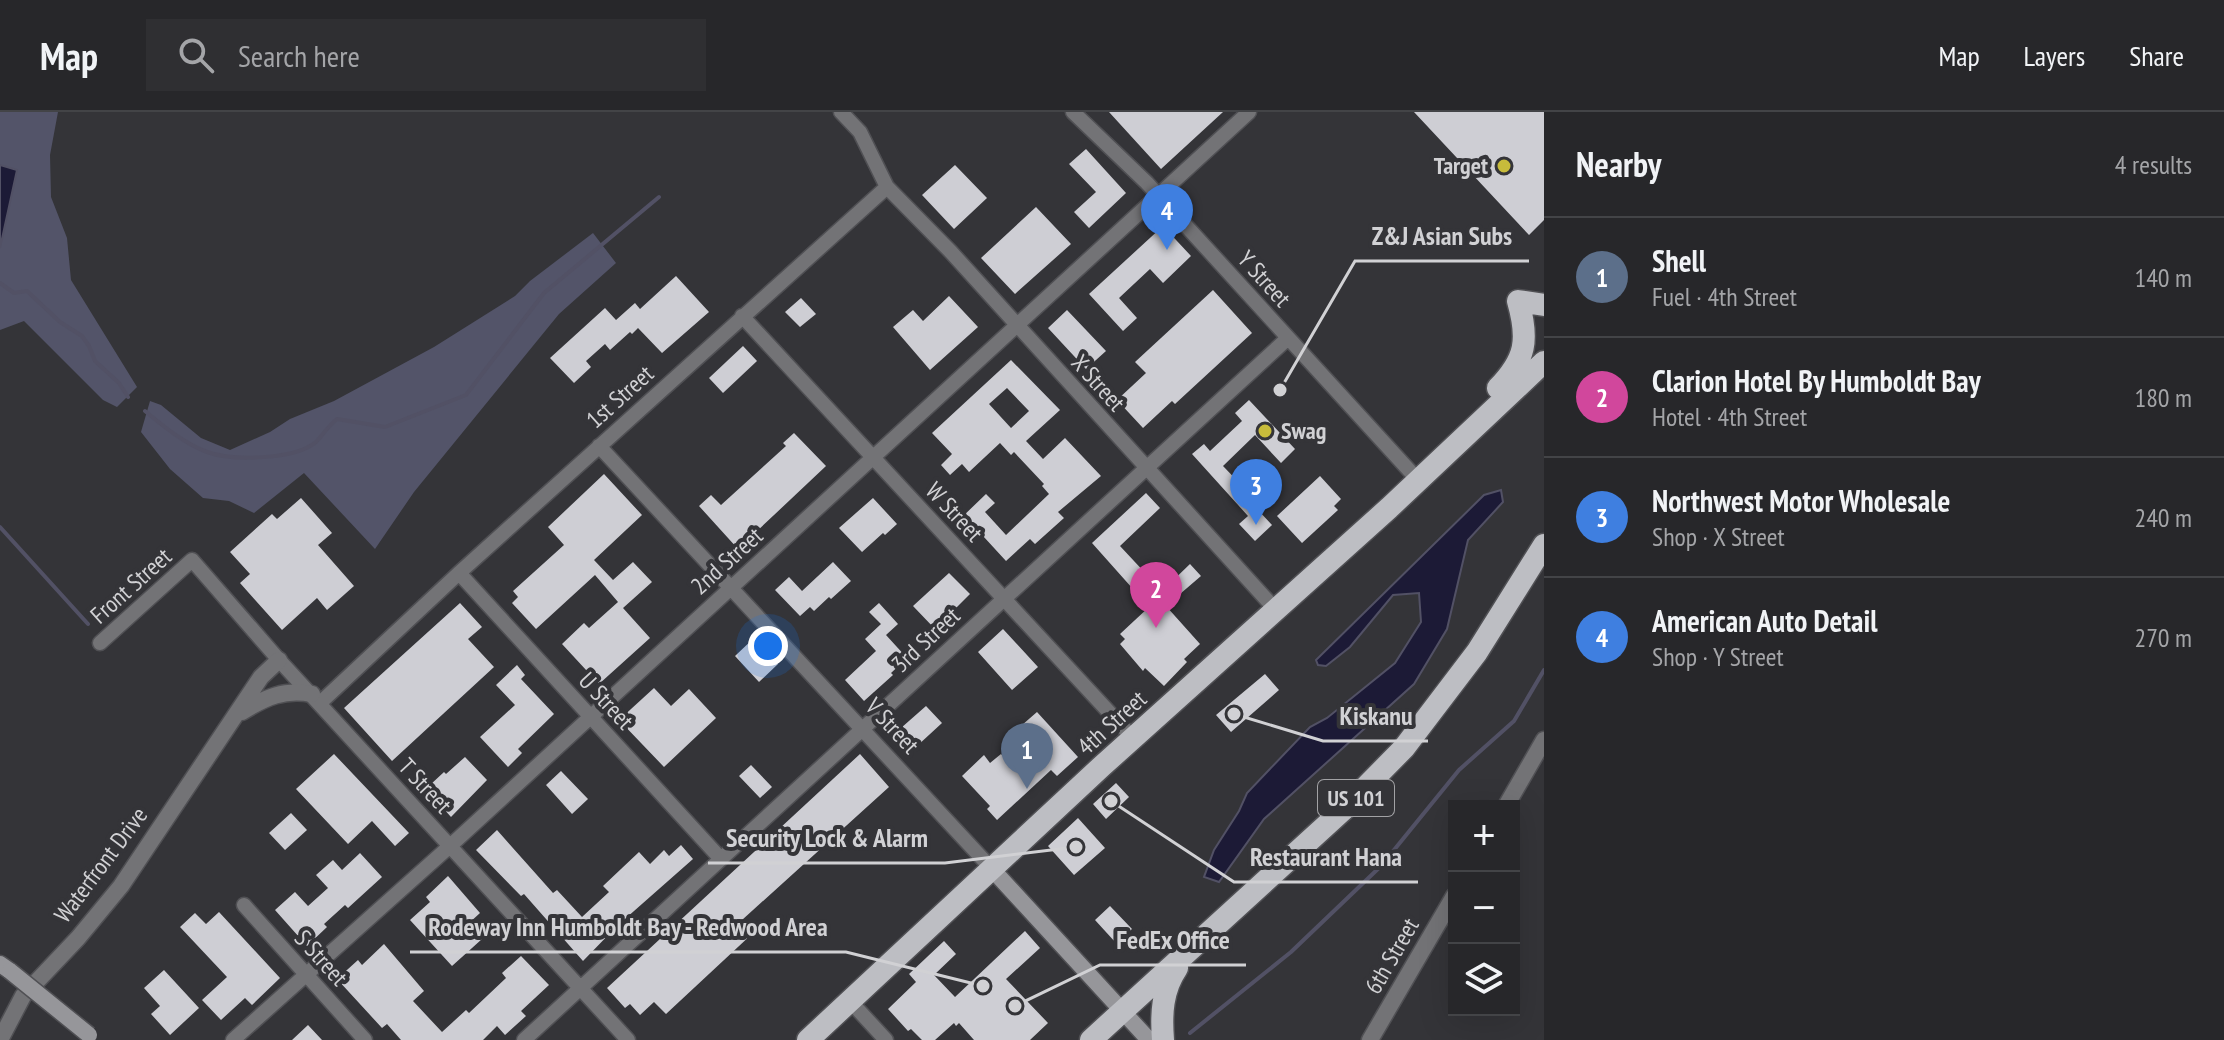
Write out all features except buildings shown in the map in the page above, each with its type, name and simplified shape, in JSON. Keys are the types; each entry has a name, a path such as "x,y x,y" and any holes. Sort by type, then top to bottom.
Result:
{"highway":[{"path":"1477,426 1483,404 1511,375 1521,359 1525,333 1518,301 1544,305"},
{"name":"4th Street","path":"808,1040 1544,362"},
{"name":"US 101","path":"1091,1040 1343,810 1404,748 1477,652 1544,545"},
{"path":"1163,1040 1166,989 1187,954"}],"main road":[{"name":"V Street","path":"992,869 1149,1040"},
{"path":"0,964 91,1038"}],"street":[{"path":"841,112 860,132 887,187"},
{"name":"Y Street","path":"1073,112 1159,196 1418,480"},
{"name":"2nd Street","path":"233,1040 450,846 1249,112"},
{"name":"1st Street","path":"316,699 887,187"},
{"name":"X Street","path":"887,187 1276,610"},
{"name":"W Street","path":"742,316 1133,738"},
{"name":"3rd Street","path":"524,1040 1288,338"},
{"name":"V Street","path":"599,446 992,869"},
{"name":"Front Street","path":"100,643 192,560"},
{"name":"T Street","path":"192,560 279,660 628,1040"},
{"name":"U Street","path":"459,573 721,859"},
{"name":"Waterfront Drive","path":"0,1040 23,996 78,938 121,886 261,677 279,660"},
{"name":"Waterfront Drive","path":"237,715 275,694 290,691 316,699"},
{"path":"1509,800 1544,740"},
{"name":"S Street","path":"244,905 365,1040"},
{"name":"6th Street","path":"1370,1040 1448,906"},
{"path":"850,1001 886,1040"}],"shaded area":[{"path":"0,112 58,112 50,155 51,197 67,238 71,280 137,387 117,407 103,400 24,321 0,330"},
{"path":"0,165 17,170 0,248"},
{"path":"593,233 616,263 559,314 414,492 375,549 304,473 254,513 229,501 203,498 170,469 141,432 150,401 161,405 201,438 230,450 290,419 334,401 434,347 515,296"},
{"path":"1501,490 1503,502 1468,540 1447,629 1414,684 1264,819 1219,882 1204,877 1214,850 1247,793 1310,727 1327,718 1395,663 1421,622 1419,593 1393,595 1350,647 1326,666 1318,665 1316,660 1484,495"}],"waterway":[{"path":"145,411 199,449 232,457 263,457 306,448 316,442 337,419 385,427 466,395 544,293 659,197"},
{"path":"0,283 14,293 27,291 60,322 82,336 95,361 119,383 128,397"},
{"path":"0,527 88,624"},
{"path":"1190,1033 1291,952 1381,866 1459,770 1514,721 1544,670"}],"place":[{"name":"Target","path":"1504,166"},
{"name":"American Auto Detail","path":"1167,250"},
{"name":"Z&J Asian Subs","path":"1280,390"},
{"name":"Swag","path":"1265,431"},
{"name":"Northwest Motor Wholesale","path":"1256,525"},
{"name":"Clarion Hotel By Humboldt Bay","path":"1156,628"},
{"name":"Kiskanu","path":"1234,714"},
{"name":"Shell","path":"1027,789"},
{"name":"Restaurant Hana","path":"1111,801"},
{"name":"Security Lock & Alarm","path":"1076,847"},
{"name":"Rodeway Inn Humboldt Bay - Redwood Area","path":"983,986"},
{"name":"FedEx Office","path":"1015,1006"}]}
